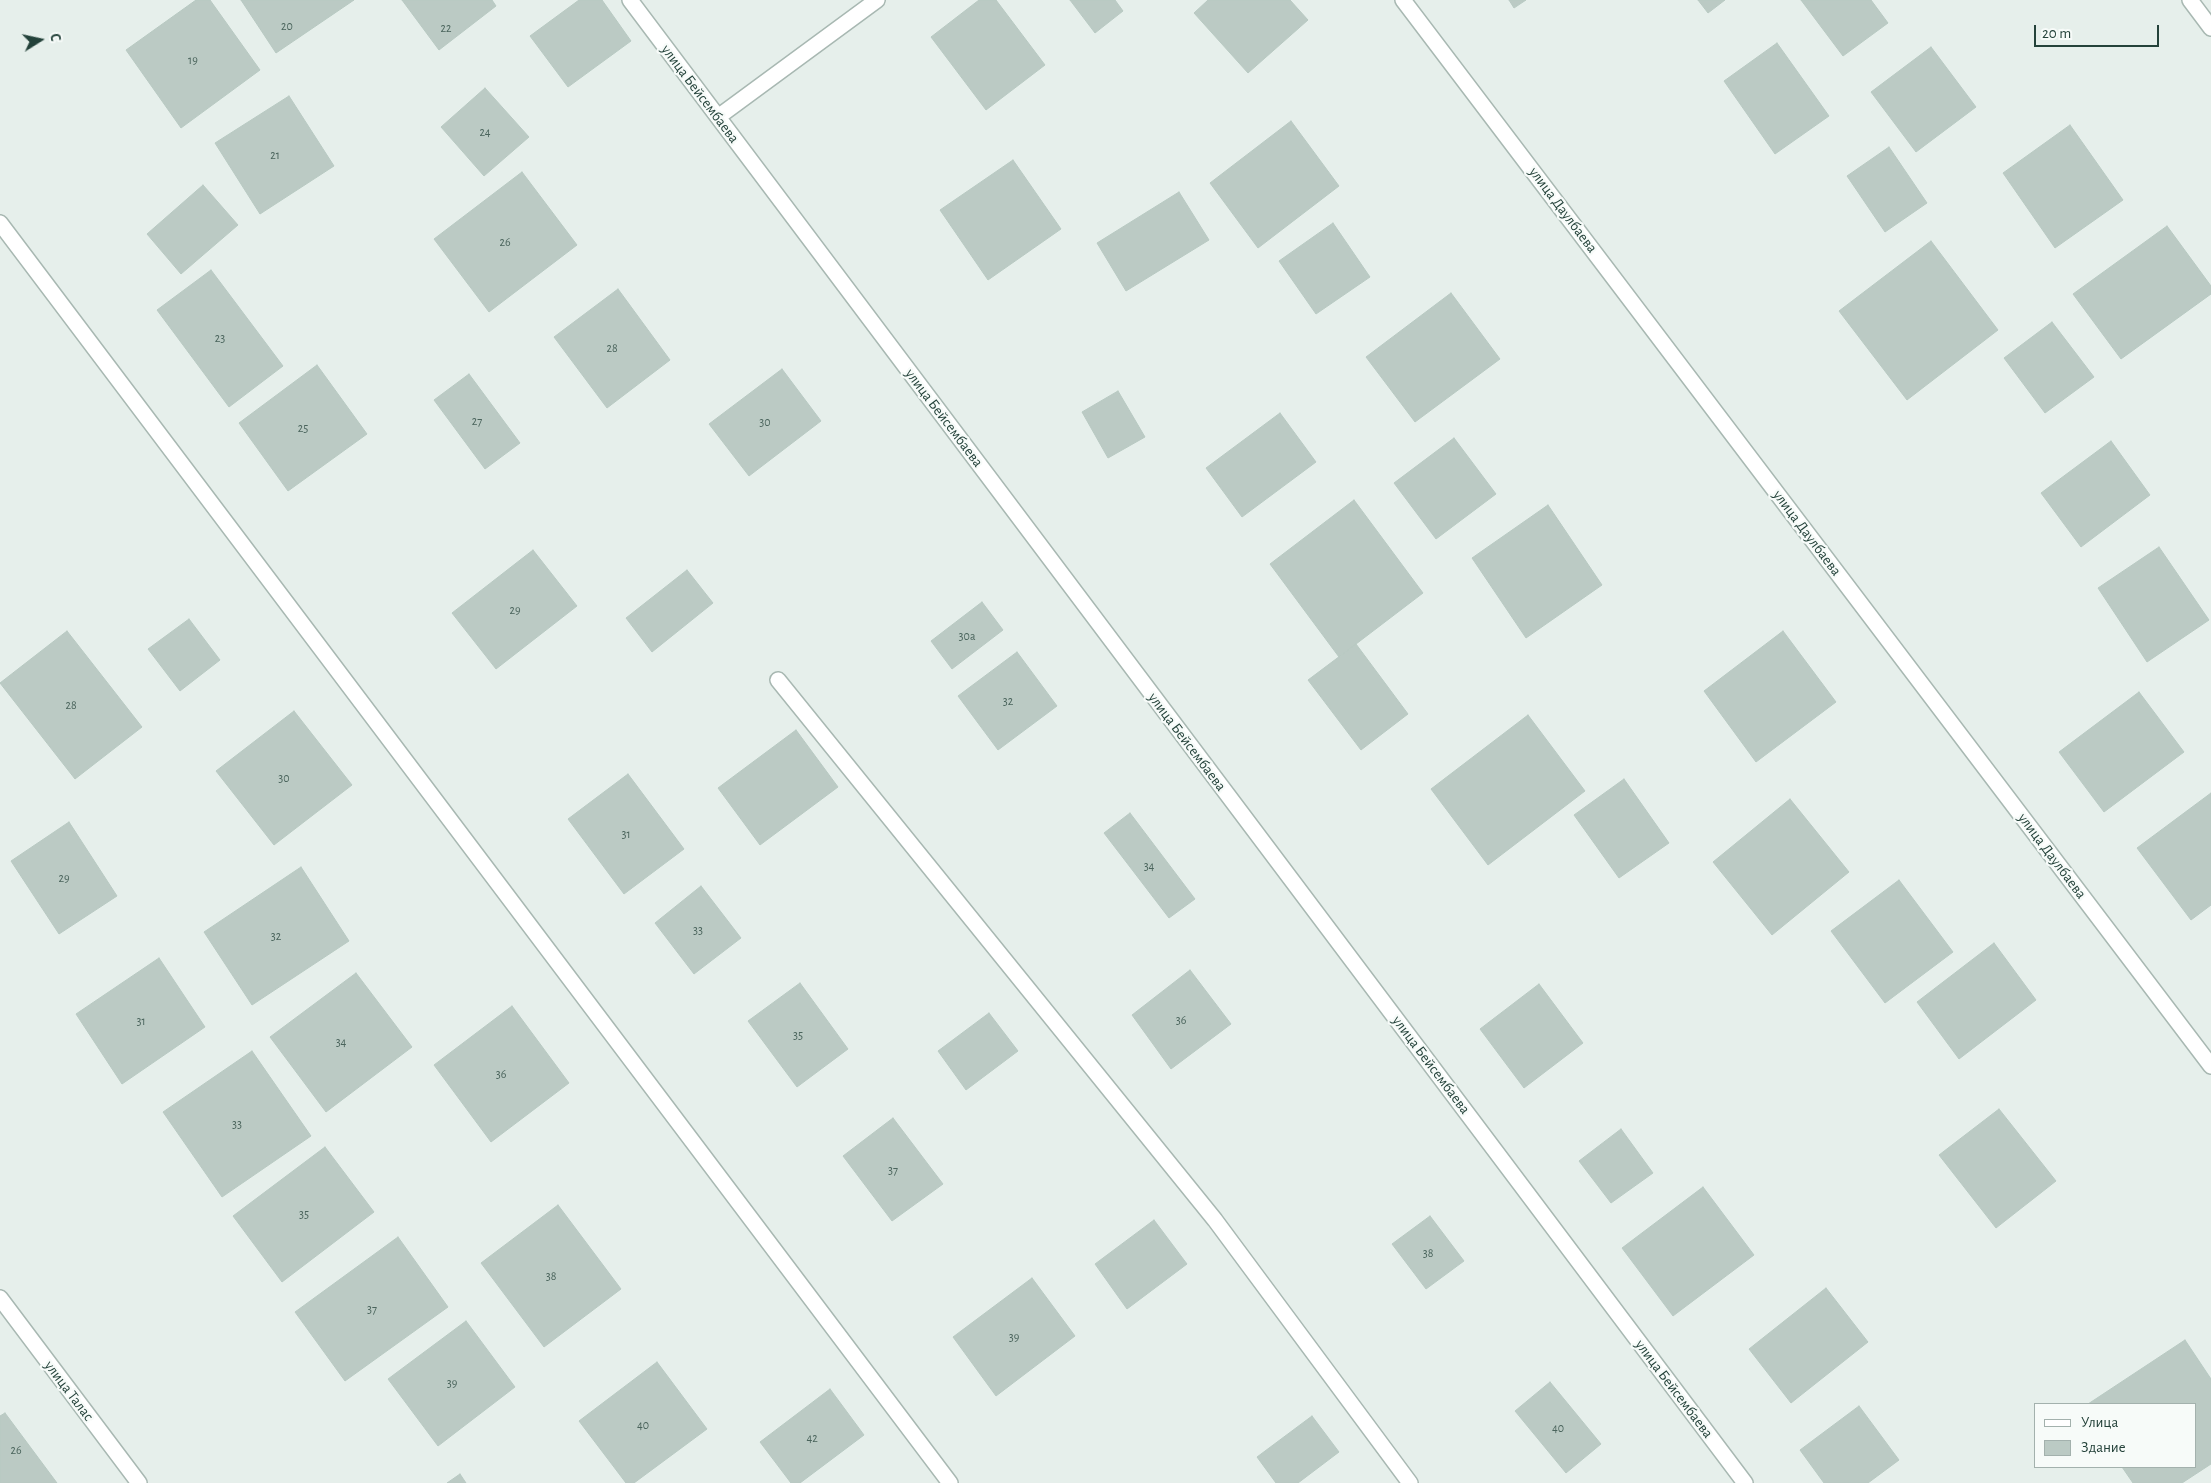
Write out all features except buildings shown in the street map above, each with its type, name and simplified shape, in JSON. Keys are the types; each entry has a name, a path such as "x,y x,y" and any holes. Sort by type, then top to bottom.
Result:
{"street":[{"name":"улица Бейсембаева","path":"630,0 1745,1483"},
{"path":"718,117 877,0"},
{"name":"улица Даулбаева","path":"1404,0 2211,1066"},
{"path":"2190,0 2211,28"},
{"path":"0,223 950,1483"},
{"path":"778,680 1215,1220 1410,1483"},
{"name":"улица Талас","path":"0,1298 139,1483"}]}
